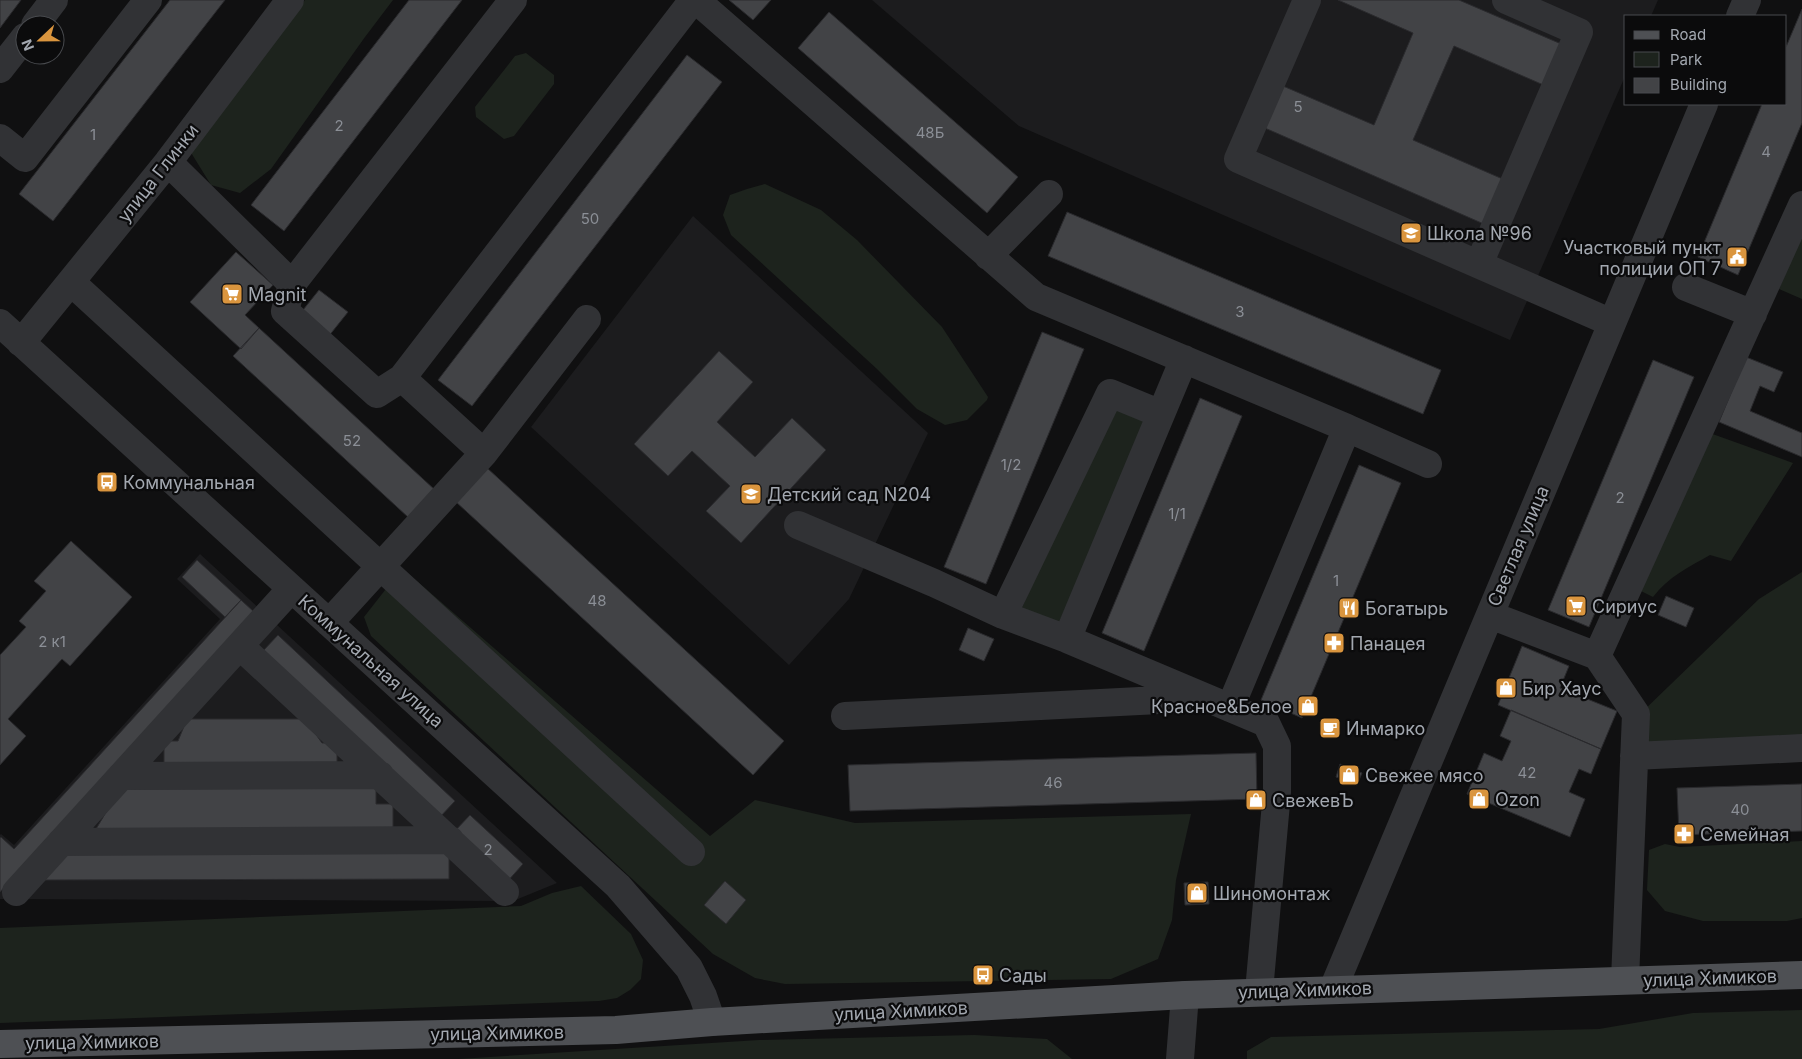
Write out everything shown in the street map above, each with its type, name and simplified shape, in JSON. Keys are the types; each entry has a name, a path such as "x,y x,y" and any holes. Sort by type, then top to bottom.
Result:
{"main road":[{"name":"улица Химиков","path":"0,1044 616,1030 712,1022 1259,991 1802,975"}],"street":[{"path":"42,15 54,0"},
{"path":"0,138 25,158 148,0"},
{"name":"улица Глинки","path":"21,343 168,162 290,0"},
{"path":"513,0 292,284 285,311 377,394 402,378 694,0 1036,297 1428,464"},
{"path":"1307,0 1238,160 1612,323"},
{"path":"1478,264 1579,32 1506,0"},
{"path":"1740,15 1747,0"},
{"path":"0,70 15,50"},
{"name":"Светлая улица","path":"1333,989 1704,105"},
{"path":"168,162 292,284"},
{"path":"988,256 1049,194"},
{"path":"1597,656 1802,205"},
{"path":"71,282 691,852"},
{"path":"1686,287 1753,314"},
{"path":"329,623 484,453 587,319"},
{"name":"Коммунальная улица","path":"0,323 618,886 689,968 703,996 712,1022"},
{"path":"1067,639 1184,359"},
{"path":"402,378 484,453"},
{"path":"1003,616 1110,393 1161,414"},
{"path":"1218,703 1347,428"},
{"path":"798,525 934,583 1003,616 1067,639 1266,723 1277,746 1277,792 1259,991"},
{"path":"16,892 291,589"},
{"path":"1490,615 1597,656 1636,714 1625,980"},
{"path":"240,646 505,892"},
{"path":"844,716 1218,703"},
{"path":"1634,756 1802,748"},
{"path":"121,776 380,775"},
{"path":"61,842 450,840"},
{"path":"1180,1059 1185,995"}],"shaded area":[{"name":"Школа №96","path":"872,0 1658,0 1651,15 1624,15 1624,79 1510,340 1019,126"},
{"name":"Детский сад N204","path":"693,216 928,433 849,599 789,665 531,427"},
{"path":"200,554 557,883 513,901 0,899 0,835 14,845 220,619 177,579"}],"green space":[{"path":"305,0 393,0 271,169 240,193 211,185 190,151 266,47"},
{"path":"526,53 554,75 554,84 514,136 504,139 476,117 475,107 515,56"},
{"path":"765,184 821,210 857,240 942,327 988,397 967,420 945,425 917,409 877,369 731,235 723,215 730,195"},
{"path":"1802,235 1802,299 1779,289"},
{"path":"1111,404 1148,420 1057,627 1021,610"},
{"path":"1707,432 1793,463 1731,561 1710,555 1672,578 1653,597 1637,589"},
{"path":"1802,572 1802,739 1639,750 1639,715 1759,599"},
{"path":"410,575 710,836 755,800 855,823 1191,814 1176,880 1172,920 1158,959 1111,979 785,984 755,978 713,954 371,636 364,617 389,585"},
{"path":"1802,841 1802,918 1787,921 1703,921 1665,911 1647,890 1649,850 1665,844 1680,847"},
{"path":"581,886 631,934 643,960 641,979 630,990 617,998 599,1001 0,1023 0,928 521,906 552,893"},
{"path":"1802,1010 1802,1059 1247,1059 1247,1051 1271,1037 1599,1029 1693,1013"},
{"path":"974,1035 1047,1039 1072,1059 458,1059 759,1040"}],"building":[{"path":"0,0 21,0 0,28"},
{"path":"170,0 225,0 53,221 19,194"},
{"path":"409,0 462,0 284,231 251,205"},
{"path":"729,0 771,0 753,20"},
{"path":"1338,0 1459,0 1566,46 1548,87 1454,46 1413,140 1505,180 1486,225 1258,125 1276,83 1374,125 1413,33"},
{"path":"1802,9 1802,123 1738,275 1698,257 1762,105 1787,105 1787,45"},
{"path":"829,12 1018,177 987,213 798,48"},
{"path":"687,55 722,82 472,406 438,380"},
{"path":"1067,212 1441,370 1423,414 1048,256"},
{"name":"Magnit","path":"236,252 273,285 245,315 259,328 241,349 190,302"},
{"path":"319,290 348,312 328,337 299,315"},
{"path":"259,328 435,490 409,518 233,356"},
{"path":"1042,332 1084,349 986,584 944,567"},
{"path":"719,351 753,382 717,422 755,457 792,418 826,450 741,543 706,511 730,486 692,451 668,476 634,444"},
{"path":"1746,357 1783,372 1774,392 1760,386 1750,411 1802,433 1802,457 1719,422"},
{"path":"1653,360 1694,377 1589,627 1548,610"},
{"path":"1200,398 1242,416 1144,651 1102,633"},
{"path":"1359,465 1401,483 1302,718 1261,700"},
{"path":"486,467 784,741 753,775 455,501"},
{"path":"71,541 132,597 70,666 62,659 8,719 26,736 0,765 0,655 26,627 19,621 46,591 34,581"},
{"path":"197,560 241,600 225,617 182,577"},
{"path":"1666,596 1694,608 1686,627 1658,615"},
{"path":"241,600 254,612 0,892 0,838 14,849"},
{"path":"968,628 994,639 984,661 959,650"},
{"path":"278,635 455,801 440,817 262,652"},
{"path":"1522,646 1569,666 1560,688 1617,711 1601,749 1498,705"},
{"path":"1511,710 1601,749 1591,774 1579,769 1569,792 1585,799 1570,837 1467,794 1484,753 1502,761 1511,741 1500,736"},
{"path":"187,719 305,719 322,743 337,743 337,764 164,764 164,741 178,741"},
{"name":"Инмарко","path":"1328,722 1336,726 1332,733 1324,730"},
{"path":"1256,753 1257,799 850,811 848,765"},
{"name":"Свежее мясо","path":"1340,764 1362,773 1357,785 1336,777"},
{"path":"1802,784 1802,831 1679,835 1677,788"},
{"path":"376,788 376,804 393,804 393,828 96,829 120,789"},
{"path":"470,815 523,864 506,883 453,833"},
{"path":"449,852 449,879 45,880 56,854"},
{"path":"725,881 746,900 726,924 704,905"},
{"name":"Шиномонтаж","path":"1208,882 1209,904 1185,905 1184,883"}],"place":[{"name":"Школа №96","path":"1411,233"},
{"name":"Участковый пункт полиции ОП 7","path":"1737,257"},
{"name":"Magnit","path":"232,294"},
{"name":"Коммунальная","path":"107,482"},
{"name":"Детский сад N204","path":"751,494"},
{"name":"Сириус","path":"1576,606"},
{"name":"Богатырь","path":"1349,608"},
{"name":"Панацея","path":"1334,643"},
{"name":"Бир Хаус","path":"1506,688"},
{"name":"Красное&Белое","path":"1308,706"},
{"name":"Инмарко","path":"1330,728"},
{"name":"Свежее мясо","path":"1349,775"},
{"name":"Ozon","path":"1479,799"},
{"name":"СвежевЪ","path":"1256,800"},
{"name":"Семейная","path":"1684,834"},
{"name":"Шиномонтаж","path":"1197,893"},
{"name":"Сады","path":"983,975"}]}
